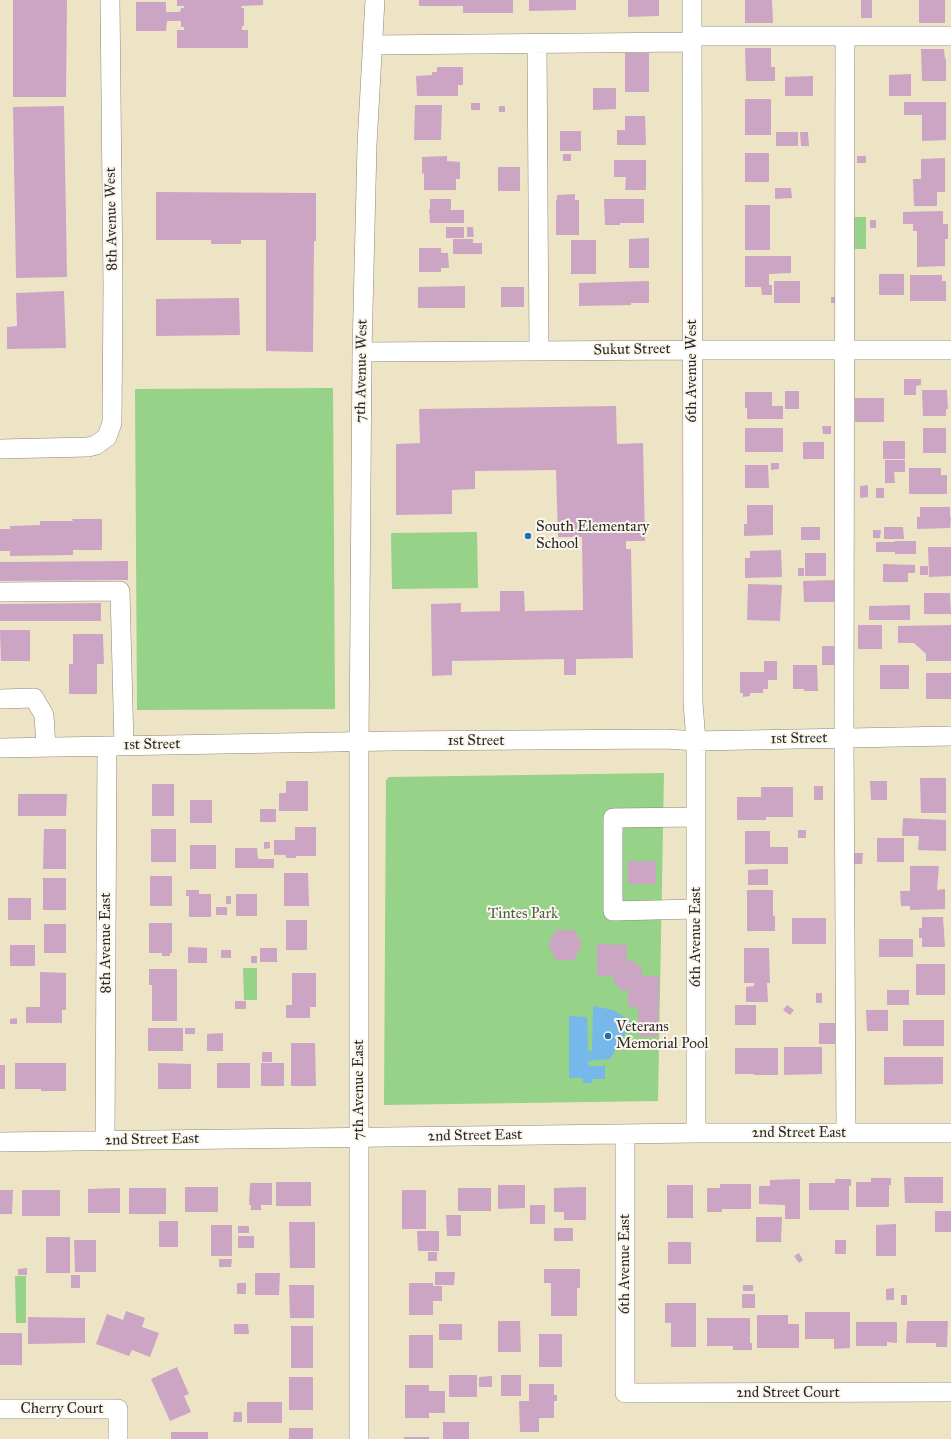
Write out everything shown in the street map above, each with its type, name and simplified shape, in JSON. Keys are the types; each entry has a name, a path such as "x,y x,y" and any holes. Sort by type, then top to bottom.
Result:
{"street":[{"name":"8th Avenue West","path":"0,449 96,446 107,437 112,423 113,286 110,0"},
{"name":"7th Avenue West","path":"359,742 362,352 367,144 374,0"},
{"name":"6th Avenue West","path":"692,0 693,695 696,741"},
{"path":"372,45 537,44 845,36 951,36"},
{"path":"845,36 844,738 846,1133"},
{"path":"537,44 539,351"},
{"name":"Sukut Street","path":"362,352 951,350"},
{"name":"8th Avenue East","path":"0,592 120,591 105,1141"},
{"path":"0,699 34,698 44,715 46,747"},
{"name":"1st Street","path":"0,748 359,742 696,741 951,736"},
{"name":"6th Avenue East","path":"696,741 696,1133"},
{"name":"7th Avenue East","path":"358,1439 359,742"},
{"path":"696,817 613,818 612,911 696,909"},
{"name":"2nd Street East","path":"0,1142 696,1133 951,1133"},
{"name":"6th Avenue East","path":"625,1134 625,1393"},
{"name":"2nd Street Court","path":"625,1393 951,1392"},
{"name":"Cherry Court","path":"0,1409 118,1409 118,1439"}],"green space":[{"path":"852,217 866,217 866,249 852,249"},
{"path":"333,388 335,709 137,710 135,389"},
{"path":"477,532 478,588 392,589 391,533"},
{"name":"Tintes Park","path":"664,773 658,1101 384,1105 386,780 389,777"},
{"path":"243,968 257,968 257,1000 244,1000"},
{"path":"15,1276 26,1276 26,1323 16,1323"}],"water":[{"name":"Veterans Memorial Pool","path":"593,1006 613,1010 632,1022 610,1059 588,1061 589,1066 605,1066 605,1079 592,1079 592,1083 583,1083 583,1078 569,1078 569,1018 570,1016 587,1017 588,1051 592,1051"}],"building":[{"path":"13,0 67,0 66,97 13,97"},
{"path":"177,0 263,0 263,5 242,6 241,8 244,8 244,26 242,26 242,30 248,30 248,48 177,48 177,30 184,30 184,27 181,27 181,21 167,21 166,31 136,31 136,2 166,2 166,12 180,12 181,8 184,8 184,6 177,6"},
{"path":"419,0 513,0 513,13 463,13 463,6 419,6"},
{"path":"529,0 576,0 576,10 529,11"},
{"path":"628,0 659,0 659,16 628,17"},
{"path":"745,0 772,0 773,23 745,23"},
{"path":"861,0 872,0 872,18 861,18"},
{"path":"919,0 945,0 945,23 919,23"},
{"path":"745,48 771,48 771,67 775,67 775,81 746,81"},
{"path":"921,49 944,49 946,59 946,81 922,81"},
{"path":"625,53 649,53 649,92 625,92"},
{"path":"437,67 463,67 463,85 458,85 458,96 417,96 416,76 432,75 432,72 437,72"},
{"path":"911,74 911,96 889,96 889,75"},
{"path":"813,76 813,96 785,96 785,77"},
{"path":"593,88 616,88 616,109 593,110"},
{"path":"745,99 771,99 771,135 745,135"},
{"path":"904,102 946,102 946,140 922,141 922,115 904,115"},
{"path":"471,103 480,103 480,110 471,110"},
{"path":"415,105 442,105 441,140 414,140"},
{"path":"64,106 67,277 16,278 13,107"},
{"path":"499,106 505,106 505,112 499,112"},
{"path":"625,116 645,116 646,145 617,145 617,130 625,130"},
{"path":"560,131 581,131 581,151 560,151"},
{"path":"776,132 798,132 798,146 776,146"},
{"path":"800,132 808,132 809,146 801,146"},
{"path":"745,153 769,153 769,182 745,182"},
{"path":"563,154 571,154 571,161 563,161"},
{"path":"447,156 447,161 460,162 460,179 456,179 456,190 424,190 422,157"},
{"path":"857,156 866,156 866,163 857,163"},
{"path":"945,158 945,192 937,192 937,206 914,206 913,179 921,179 921,159"},
{"path":"614,160 646,160 646,190 625,190 626,177 614,177"},
{"path":"498,167 520,167 520,191 498,191"},
{"path":"775,188 791,188 792,198 775,199"},
{"path":"156,192 316,193 313,352 266,351 266,240 241,240 241,244 211,244 211,240 156,240"},
{"path":"575,194 575,200 579,200 579,235 556,235 557,195"},
{"path":"430,199 451,199 451,210 464,210 464,223 430,223"},
{"path":"604,199 644,199 644,223 620,223 620,225 605,225"},
{"path":"745,205 770,205 770,250 745,250"},
{"path":"943,211 943,224 948,224 948,239 945,239 945,266 917,267 917,231 913,231 913,224 903,224 903,212"},
{"path":"870,220 876,220 876,228 870,228"},
{"path":"446,227 464,227 464,238 446,238"},
{"path":"467,227 473,227 474,237 467,237"},
{"path":"649,238 649,268 629,268 629,239"},
{"path":"453,239 473,239 473,243 482,243 482,254 453,254"},
{"path":"571,240 596,240 596,274 571,274"},
{"path":"419,248 441,248 441,253 448,253 449,268 441,268 441,272 419,272"},
{"path":"745,256 791,256 791,273 769,274 769,285 772,285 772,295 762,295 761,287 745,287"},
{"path":"879,274 904,274 904,295 879,295"},
{"path":"910,275 942,275 942,281 946,281 946,301 910,301"},
{"path":"649,281 649,303 631,303 631,305 579,306 579,283"},
{"path":"774,281 800,281 800,303 774,303"},
{"path":"465,286 465,308 418,308 418,287"},
{"path":"501,287 524,287 524,307 501,307"},
{"path":"64,291 66,348 7,349 7,327 17,326 16,293"},
{"path":"831,297 837,297 837,303 831,303"},
{"path":"239,298 240,335 156,336 156,299"},
{"path":"904,379 921,379 921,385 916,386 916,395 904,395"},
{"path":"922,390 947,390 948,409 946,409 946,416 923,416"},
{"path":"785,391 799,391 799,409 785,409"},
{"path":"745,392 772,392 772,406 783,406 783,419 747,419"},
{"path":"855,398 884,398 884,422 855,422"},
{"path":"616,406 617,444 643,443 645,541 626,541 626,549 631,549 633,658 576,659 576,675 564,675 564,659 452,661 452,675 432,676 431,604 461,603 461,612 500,611 500,591 524,591 525,611 583,610 582,537 558,537 556,470 475,471 475,489 452,490 452,514 396,515 396,444 420,443 419,409"},
{"path":"822,426 831,426 831,434 823,434"},
{"path":"745,428 783,428 783,452 745,452"},
{"path":"923,428 946,428 946,453 923,453"},
{"path":"883,441 905,441 905,459 883,459"},
{"path":"803,442 824,442 824,459 803,459"},
{"path":"885,460 905,460 905,472 894,472 895,483 885,483"},
{"path":"771,463 779,463 779,469 771,470"},
{"path":"745,465 768,465 769,488 745,488"},
{"path":"909,468 941,468 941,475 947,475 947,494 909,494"},
{"path":"868,485 868,497 860,498 860,486"},
{"path":"876,488 884,488 884,498 876,498"},
{"path":"747,505 773,505 773,535 744,536 744,524 747,524"},
{"path":"920,507 950,507 950,528 917,529 917,517 920,517"},
{"path":"72,519 102,519 102,550 73,550 73,555 10,556 10,551 0,551 0,529 10,529 10,526 40,525 40,521 73,521"},
{"path":"801,527 820,527 820,540 801,540"},
{"path":"884,527 903,527 904,539 884,539"},
{"path":"873,530 881,530 880,538 873,538"},
{"path":"916,541 916,554 876,552 876,542"},
{"path":"928,547 951,547 951,576 929,577"},
{"path":"781,550 782,577 745,578 745,558 750,558 750,551"},
{"path":"805,553 826,553 826,576 805,576"},
{"path":"128,561 128,580 0,581 0,562"},
{"path":"883,564 915,565 915,573 908,573 908,582 883,582"},
{"path":"920,566 928,566 928,575 920,575"},
{"path":"798,568 804,568 804,576 798,576"},
{"path":"835,580 836,602 804,602 803,581"},
{"path":"748,584 782,585 780,621 747,620"},
{"path":"924,593 950,593 951,614 924,614"},
{"path":"101,603 101,621 0,621 0,604"},
{"path":"910,605 910,620 869,620 869,606"},
{"path":"858,625 882,625 882,649 858,649"},
{"path":"951,625 951,661 926,661 926,654 914,643 898,643 898,626"},
{"path":"0,630 30,630 30,661 1,661"},
{"path":"73,634 103,634 104,664 97,664 97,694 69,694 69,664 73,664"},
{"path":"822,646 835,646 835,665 822,665"},
{"path":"764,661 777,661 777,680 768,680 768,689 763,689 763,693 750,693 750,696 743,697 743,693 740,693 740,672 764,672"},
{"path":"793,665 817,665 818,691 793,689"},
{"path":"880,665 909,665 909,689 880,689"},
{"path":"926,673 951,673 951,699 926,699"},
{"path":"920,778 946,778 946,813 921,813"},
{"path":"286,781 308,781 308,811 279,811 279,793 286,793"},
{"path":"870,781 887,781 887,800 871,800"},
{"path":"152,784 174,784 174,816 152,816"},
{"path":"814,786 823,786 823,800 814,800"},
{"path":"761,787 793,787 793,817 766,817 766,820 737,820 737,797 761,797"},
{"path":"18,794 67,794 66,816 18,816"},
{"path":"190,800 212,800 212,823 190,823"},
{"path":"260,809 276,809 276,822 260,822"},
{"path":"903,818 946,820 946,851 918,850 919,836 902,836"},
{"path":"295,827 316,827 316,856 296,856 296,858 286,858 286,855 274,855 274,840 295,840"},
{"path":"44,829 66,829 66,869 43,869"},
{"path":"151,829 176,829 176,862 151,862"},
{"path":"798,830 806,830 806,838 798,838"},
{"path":"745,831 770,831 770,847 788,847 788,864 745,864"},
{"path":"877,838 904,838 904,862 877,862"},
{"path":"264,842 270,842 270,848 264,849"},
{"path":"190,845 216,845 216,869 190,869"},
{"path":"235,848 257,848 258,859 274,859 274,868 235,868"},
{"path":"854,853 863,853 862,864 854,864"},
{"path":"628,861 656,861 656,884 628,884"},
{"path":"910,866 939,866 937,890 945,889 945,909 910,910 910,906 901,906 900,891 910,891"},
{"path":"768,869 768,885 748,885 748,870"},
{"path":"284,873 308,873 309,906 284,906"},
{"path":"150,876 172,876 172,906 150,906"},
{"path":"43,878 66,878 66,910 43,910"},
{"path":"186,890 199,890 199,894 211,894 211,917 189,917 189,896 186,896"},
{"path":"747,890 773,890 773,916 775,916 775,931 747,931"},
{"path":"236,894 257,894 257,916 236,916"},
{"path":"226,896 231,896 231,904 226,904"},
{"path":"8,898 31,898 31,920 8,920"},
{"path":"216,907 227,907 227,915 216,915"},
{"path":"922,917 943,917 945,947 922,947 922,938 919,938 919,928 922,928"},
{"path":"792,918 826,918 826,944 792,944"},
{"path":"286,920 307,920 307,950 286,950"},
{"path":"149,923 172,923 172,953 170,953 170,956 162,956 162,953 149,953"},
{"path":"44,924 66,924 66,953 44,953"},
{"path":"556,930 574,930 582,944 574,960 556,960 548,945"},
{"path":"879,939 913,939 913,957 879,957"},
{"path":"597,944 627,945 627,961 634,961 642,969 642,976 659,976 658,1037 638,1036 638,1007 628,1007 628,990 622,991 613,981 613,975 597,976"},
{"path":"10,945 35,945 35,966 10,966"},
{"path":"188,947 207,948 207,963 188,963"},
{"path":"260,948 277,948 277,962 260,962"},
{"path":"744,948 769,948 770,983 767,983 768,1002 746,1002 746,987 754,986 754,983 744,983"},
{"path":"221,950 231,950 231,958 221,958"},
{"path":"251,956 257,956 257,963 251,963"},
{"path":"916,964 945,964 945,995 916,995"},
{"path":"149,969 177,969 177,1021 152,1021 152,985 149,985"},
{"path":"40,972 66,973 66,1010 62,1010 62,1023 26,1023 26,1007 40,1007"},
{"path":"292,973 316,973 316,1007 310,1007 310,1018 286,1018 286,1005 292,1005"},
{"path":"887,990 909,990 909,1005 887,1005"},
{"path":"816,993 822,993 822,1003 816,1003"},
{"path":"235,1001 246,1001 246,1009 235,1009"},
{"path":"735,1005 756,1005 756,1025 735,1025"},
{"path":"787,1005 794,1010 790,1015 783,1010"},
{"path":"866,1010 888,1010 888,1031 867,1031"},
{"path":"17,1018 17,1024 10,1024 10,1019"},
{"path":"903,1020 944,1020 944,1046 903,1046"},
{"path":"819,1023 835,1023 835,1044 819,1044"},
{"path":"148,1028 183,1028 183,1051 148,1051"},
{"path":"185,1028 195,1028 195,1034 185,1034"},
{"path":"223,1033 223,1051 207,1051 207,1034"},
{"path":"291,1043 315,1043 316,1086 291,1086"},
{"path":"784,1047 822,1047 822,1074 784,1075"},
{"path":"735,1048 778,1048 778,1075 735,1074"},
{"path":"262,1052 272,1052 272,1062 262,1062"},
{"path":"884,1057 943,1057 943,1084 884,1085"},
{"path":"15,1063 66,1063 66,1091 15,1089"},
{"path":"158,1063 191,1064 191,1089 158,1089"},
{"path":"217,1063 250,1063 250,1088 217,1088"},
{"path":"261,1063 284,1063 284,1086 261,1086"},
{"path":"0,1065 5,1065 5,1089 0,1089"},
{"path":"904,1177 943,1177 943,1203 905,1203"},
{"path":"871,1178 891,1178 891,1185 889,1185 889,1207 856,1207 856,1182 871,1182"},
{"path":"800,1179 800,1219 785,1219 785,1205 759,1204 759,1186 770,1186 770,1180"},
{"path":"835,1179 851,1179 851,1186 849,1186 849,1210 809,1210 809,1183 835,1183"},
{"path":"276,1182 311,1182 311,1206 276,1206"},
{"path":"250,1183 272,1183 272,1205 261,1205 261,1210 251,1210 251,1205 249,1205"},
{"path":"720,1184 751,1184 751,1209 722,1209 722,1212 707,1212 707,1188 720,1188"},
{"path":"498,1185 525,1185 525,1208 498,1209"},
{"path":"667,1185 693,1185 693,1218 667,1218"},
{"path":"185,1187 218,1187 218,1212 185,1212"},
{"path":"586,1187 586,1220 564,1220 564,1212 554,1212 554,1188"},
{"path":"120,1188 120,1213 88,1213 88,1189"},
{"path":"129,1188 166,1188 166,1214 129,1214"},
{"path":"458,1188 491,1188 491,1211 458,1211"},
{"path":"0,1190 13,1190 12,1214 0,1214"},
{"path":"22,1190 60,1190 60,1216 22,1216"},
{"path":"402,1190 426,1190 426,1229 402,1229"},
{"path":"530,1205 545,1205 545,1224 530,1224"},
{"path":"935,1211 951,1211 951,1232 935,1232"},
{"path":"446,1215 461,1215 461,1236 447,1236"},
{"path":"756,1217 782,1217 781,1242 756,1242"},
{"path":"159,1221 178,1221 178,1247 159,1247"},
{"path":"289,1222 315,1222 315,1268 290,1268"},
{"path":"896,1224 896,1256 876,1256 876,1225"},
{"path":"211,1225 232,1225 232,1256 211,1256"},
{"path":"238,1226 249,1226 249,1233 238,1233"},
{"path":"554,1228 573,1228 573,1241 554,1241"},
{"path":"417,1231 439,1231 439,1251 418,1251"},
{"path":"238,1236 254,1236 254,1248 238,1248"},
{"path":"46,1237 70,1237 70,1273 46,1273"},
{"path":"74,1240 96,1240 96,1272 75,1272"},
{"path":"835,1240 846,1240 846,1254 835,1254"},
{"path":"668,1242 691,1242 691,1264 668,1264"},
{"path":"428,1252 437,1252 437,1261 428,1261"},
{"path":"799,1253 803,1260 799,1263 794,1256"},
{"path":"219,1259 232,1259 231,1267 219,1267"},
{"path":"27,1268 27,1275 18,1275 18,1269"},
{"path":"544,1269 580,1269 580,1288 577,1288 577,1316 551,1316 551,1283 544,1283"},
{"path":"435,1272 455,1272 454,1285 435,1285"},
{"path":"255,1273 280,1273 279,1295 255,1295"},
{"path":"71,1275 80,1275 80,1288 71,1288"},
{"path":"237,1283 246,1283 246,1294 237,1294"},
{"path":"409,1283 433,1283 433,1286 442,1286 442,1301 433,1301 433,1315 409,1315"},
{"path":"289,1285 314,1285 314,1318 290,1318"},
{"path":"743,1285 753,1285 753,1291 743,1291"},
{"path":"894,1288 894,1300 886,1300 886,1289"},
{"path":"742,1294 755,1294 755,1308 742,1308"},
{"path":"901,1295 907,1295 907,1305 901,1305"},
{"path":"665,1303 696,1303 696,1347 671,1347 671,1323 665,1323"},
{"path":"126,1311 145,1318 142,1327 159,1333 150,1357 132,1350 129,1356 96,1344 107,1314 123,1320"},
{"path":"805,1312 850,1312 850,1348 834,1349 834,1339 805,1339"},
{"path":"757,1315 788,1315 788,1324 799,1324 799,1348 757,1348"},
{"path":"28,1317 85,1318 85,1343 28,1344"},
{"path":"707,1318 750,1318 750,1343 752,1343 752,1350 733,1350 733,1346 707,1346"},
{"path":"498,1321 520,1321 521,1352 498,1352"},
{"path":"907,1321 948,1321 947,1347 936,1347 936,1343 906,1343"},
{"path":"856,1322 897,1322 897,1343 887,1342 887,1346 856,1346"},
{"path":"234,1324 248,1324 249,1334 234,1334"},
{"path":"439,1324 462,1324 462,1340 439,1340"},
{"path":"291,1326 313,1326 313,1368 291,1368"},
{"path":"0,1333 22,1333 22,1365 0,1365"},
{"path":"539,1334 562,1334 562,1367 539,1367"},
{"path":"409,1335 433,1335 433,1368 409,1368"},
{"path":"177,1367 189,1394 184,1396 191,1412 170,1421 151,1379"},
{"path":"449,1375 477,1375 477,1397 449,1397"},
{"path":"501,1375 521,1375 521,1396 501,1396"},
{"path":"492,1376 492,1387 479,1387 479,1377"},
{"path":"289,1377 313,1377 313,1410 289,1410"},
{"path":"529,1384 554,1384 554,1395 557,1395 557,1401 554,1401 554,1418 539,1418 539,1432 520,1432 519,1401 529,1401"},
{"path":"405,1385 429,1385 429,1391 445,1391 445,1413 429,1413 429,1418 405,1418"},
{"path":"247,1402 282,1402 282,1423 247,1423"},
{"path":"234,1412 242,1412 242,1422 233,1422"},
{"path":"443,1422 469,1422 469,1439 443,1439"},
{"path":"289,1428 313,1428 313,1439 289,1439"},
{"path":"171,1432 208,1432 208,1439 171,1439"},
{"path":"404,1437 429,1437 429,1439 404,1439"}],"place":[{"name":"South Elementary School","path":"528,536"},
{"name":"Veterans Memorial Pool","path":"608,1036"}]}
